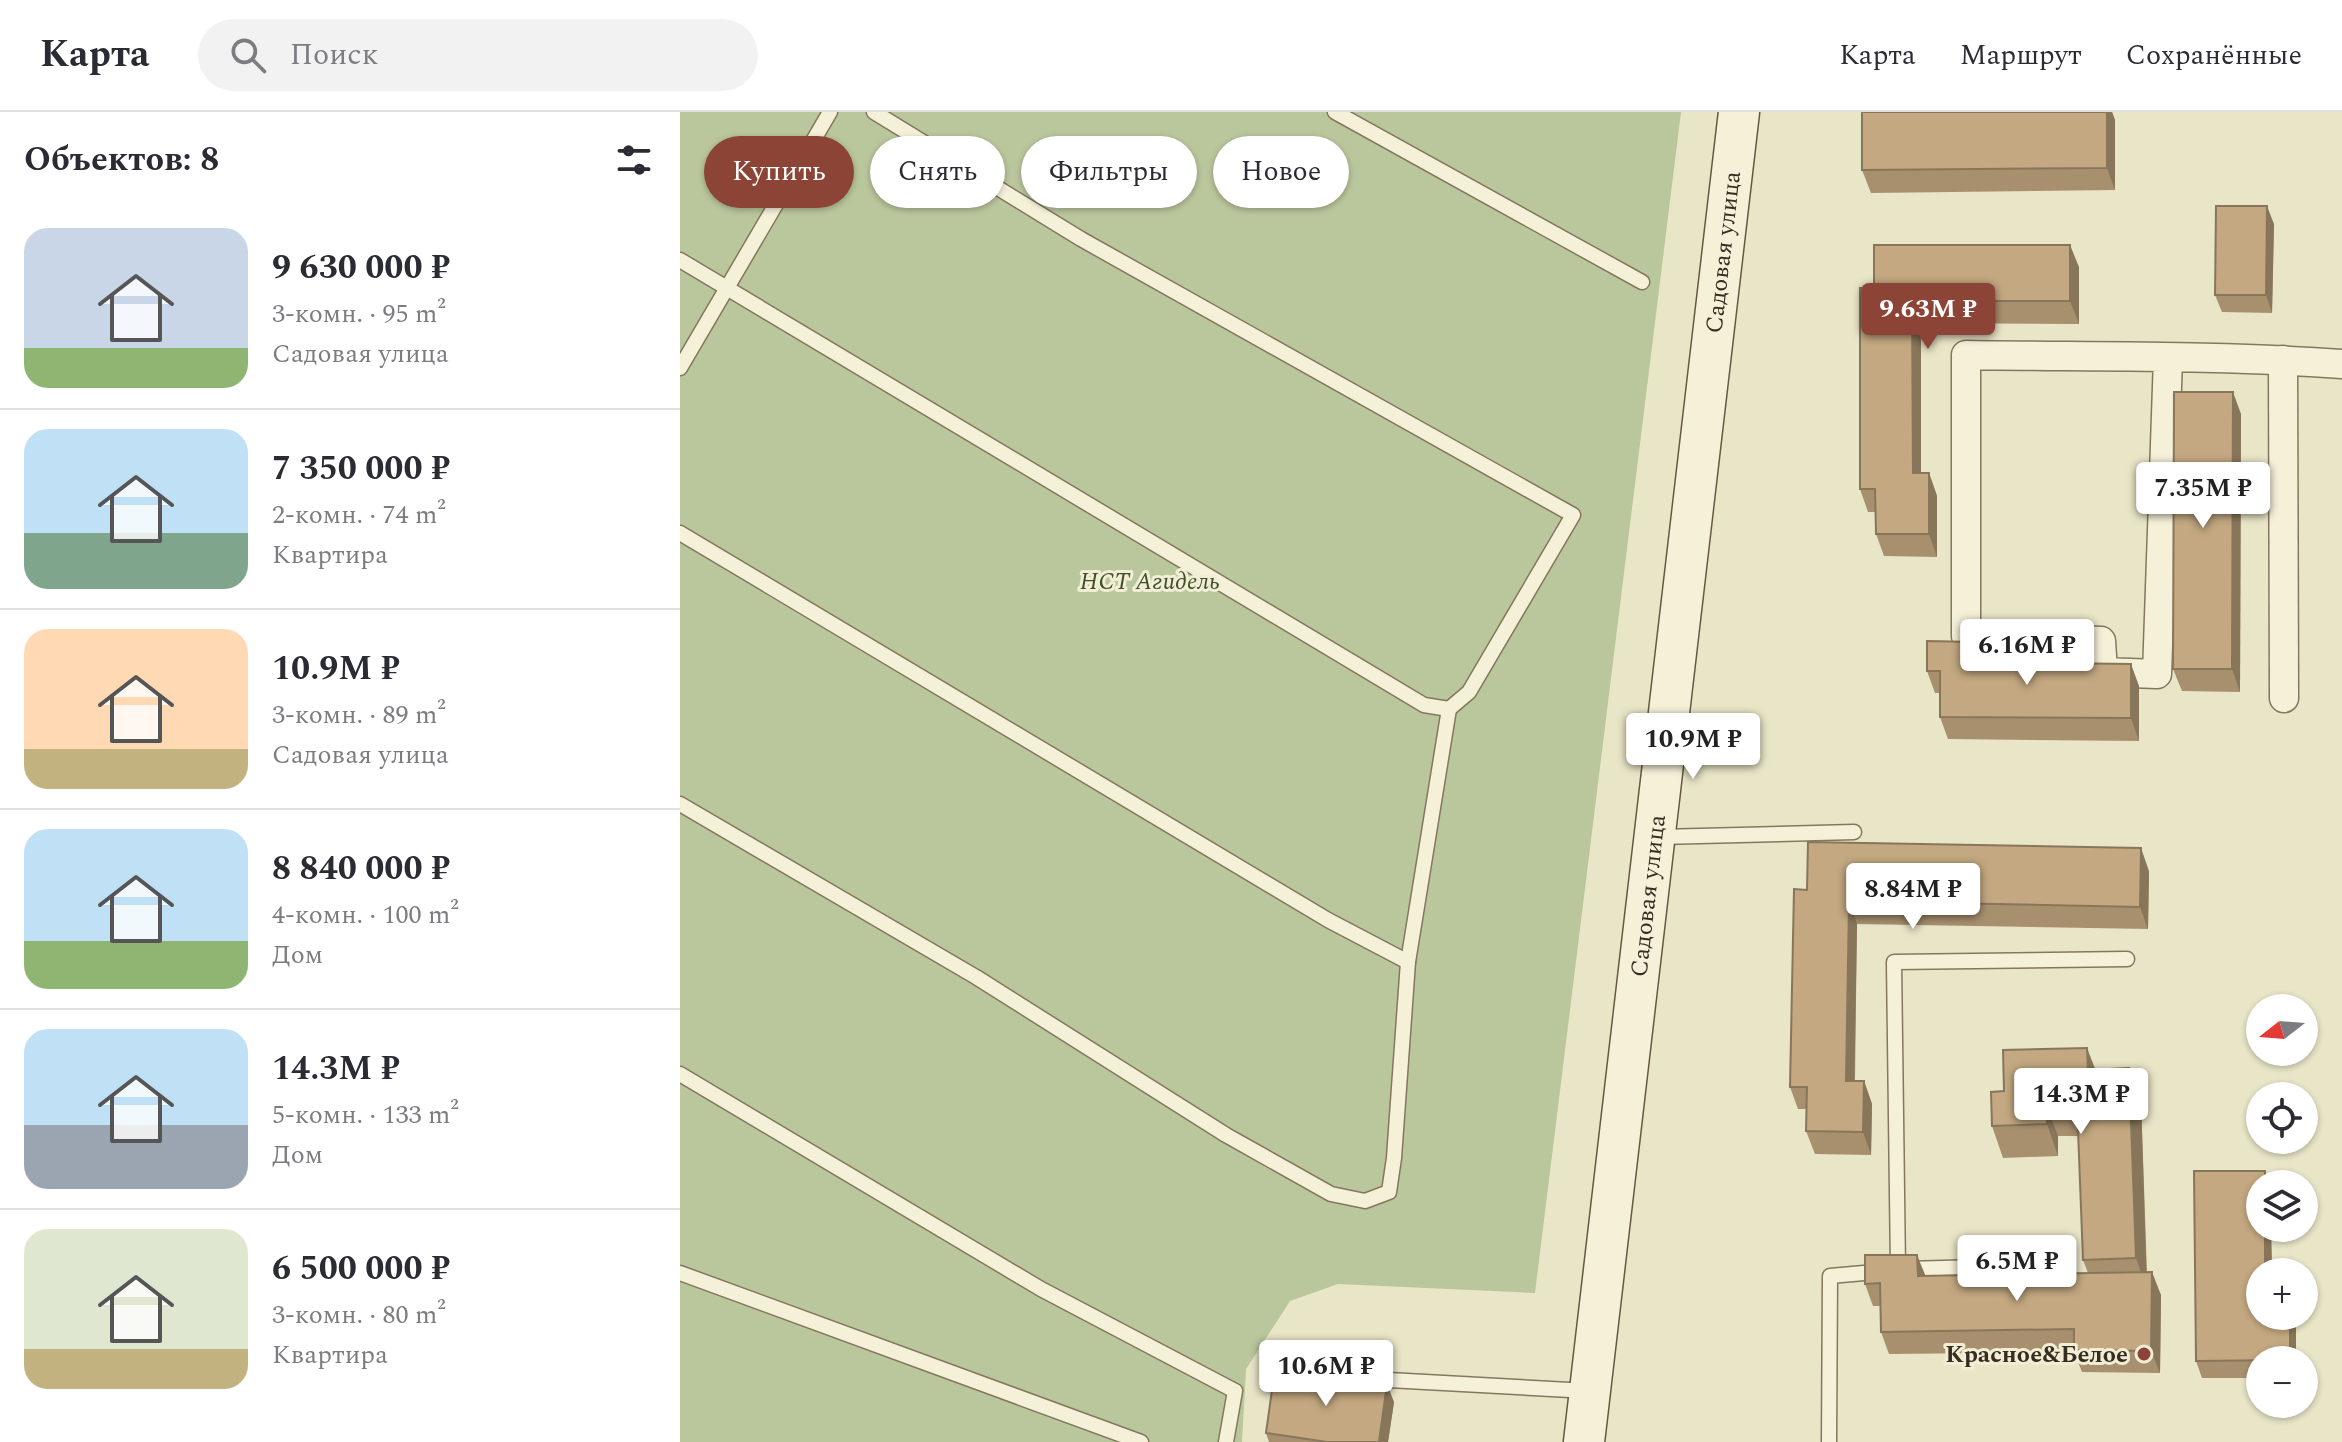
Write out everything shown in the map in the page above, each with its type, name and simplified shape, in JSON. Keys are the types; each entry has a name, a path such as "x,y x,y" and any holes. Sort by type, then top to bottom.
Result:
{"main road":[{"name":"Садовая улица","path":"1584,1442 1739,112"}],"street":[{"path":"2168,358 2157,674 2103,672 2101,641 1966,636 1966,355 2168,358 2283,360 2342,364"},
{"path":"2283,360 2284,698"}],"lane":[{"path":"680,368 830,112"},
{"path":"680,804 976,977 1226,1135 1331,1194 1365,1201 1389,1192 1408,962 1449,709 1469,692 1573,515 1094,247 874,112"},
{"path":"1335,112 1642,282"},
{"path":"680,260 1424,705 1449,709"},
{"path":"680,533 1328,920 1408,962"},
{"path":"1655,837 1854,832"},
{"path":"1898,1270 1894,962 2127,959"},
{"path":"680,1074 1041,1289 1235,1391 1226,1442"},
{"path":"1829,1442 1830,1276 1898,1270 2048,1265"},
{"path":"680,1273 1141,1442"},
{"path":"1352,1378 1590,1391"}],"green space":[{"name":"НСТ Агидель","path":"680,112 1681,112 1535,1293 1338,1284 1290,1301 1246,1369 1242,1442 680,1442"}],"building":[{"path":"1862,112 2107,112 2107,168 1862,170"},
{"path":"2216,206 2267,206 2266,295 2215,295"},
{"path":"1874,245 2070,245 2070,301 1912,301 1913,473 1929,473 1929,534 1876,534 1875,489 1860,489 1860,288 1874,288"},
{"path":"2174,392 2233,392 2232,669 2173,669"},
{"path":"1927,641 1976,642 1975,662 2131,664 2131,718 1940,717 1940,671 1927,671"},
{"path":"1808,842 2141,848 2140,907 1849,901 1846,1081 1864,1081 1863,1132 1806,1131 1807,1087 1790,1087 1794,889 1807,890"},
{"path":"2087,1048 2088,1070 2129,1068 2136,1258 2083,1260 2077,1104 2046,1105 2047,1124 1992,1126 1991,1092 2004,1091 2003,1050"},
{"path":"2194,1171 2246,1171 2246,1242 2265,1242 2265,1258 2246,1258 2246,1330 2290,1330 2290,1346 2246,1346 2246,1360 2196,1361"},
{"path":"1865,1255 1917,1255 1918,1276 2152,1272 2151,1351 2074,1350 2074,1329 1881,1332 1880,1283 1865,1284"},
{"path":"1275,1368 1387,1384 1379,1442 1327,1442 1266,1433"}],"place":[{"name":"Красное&Белое","path":"2144,1354"}]}
